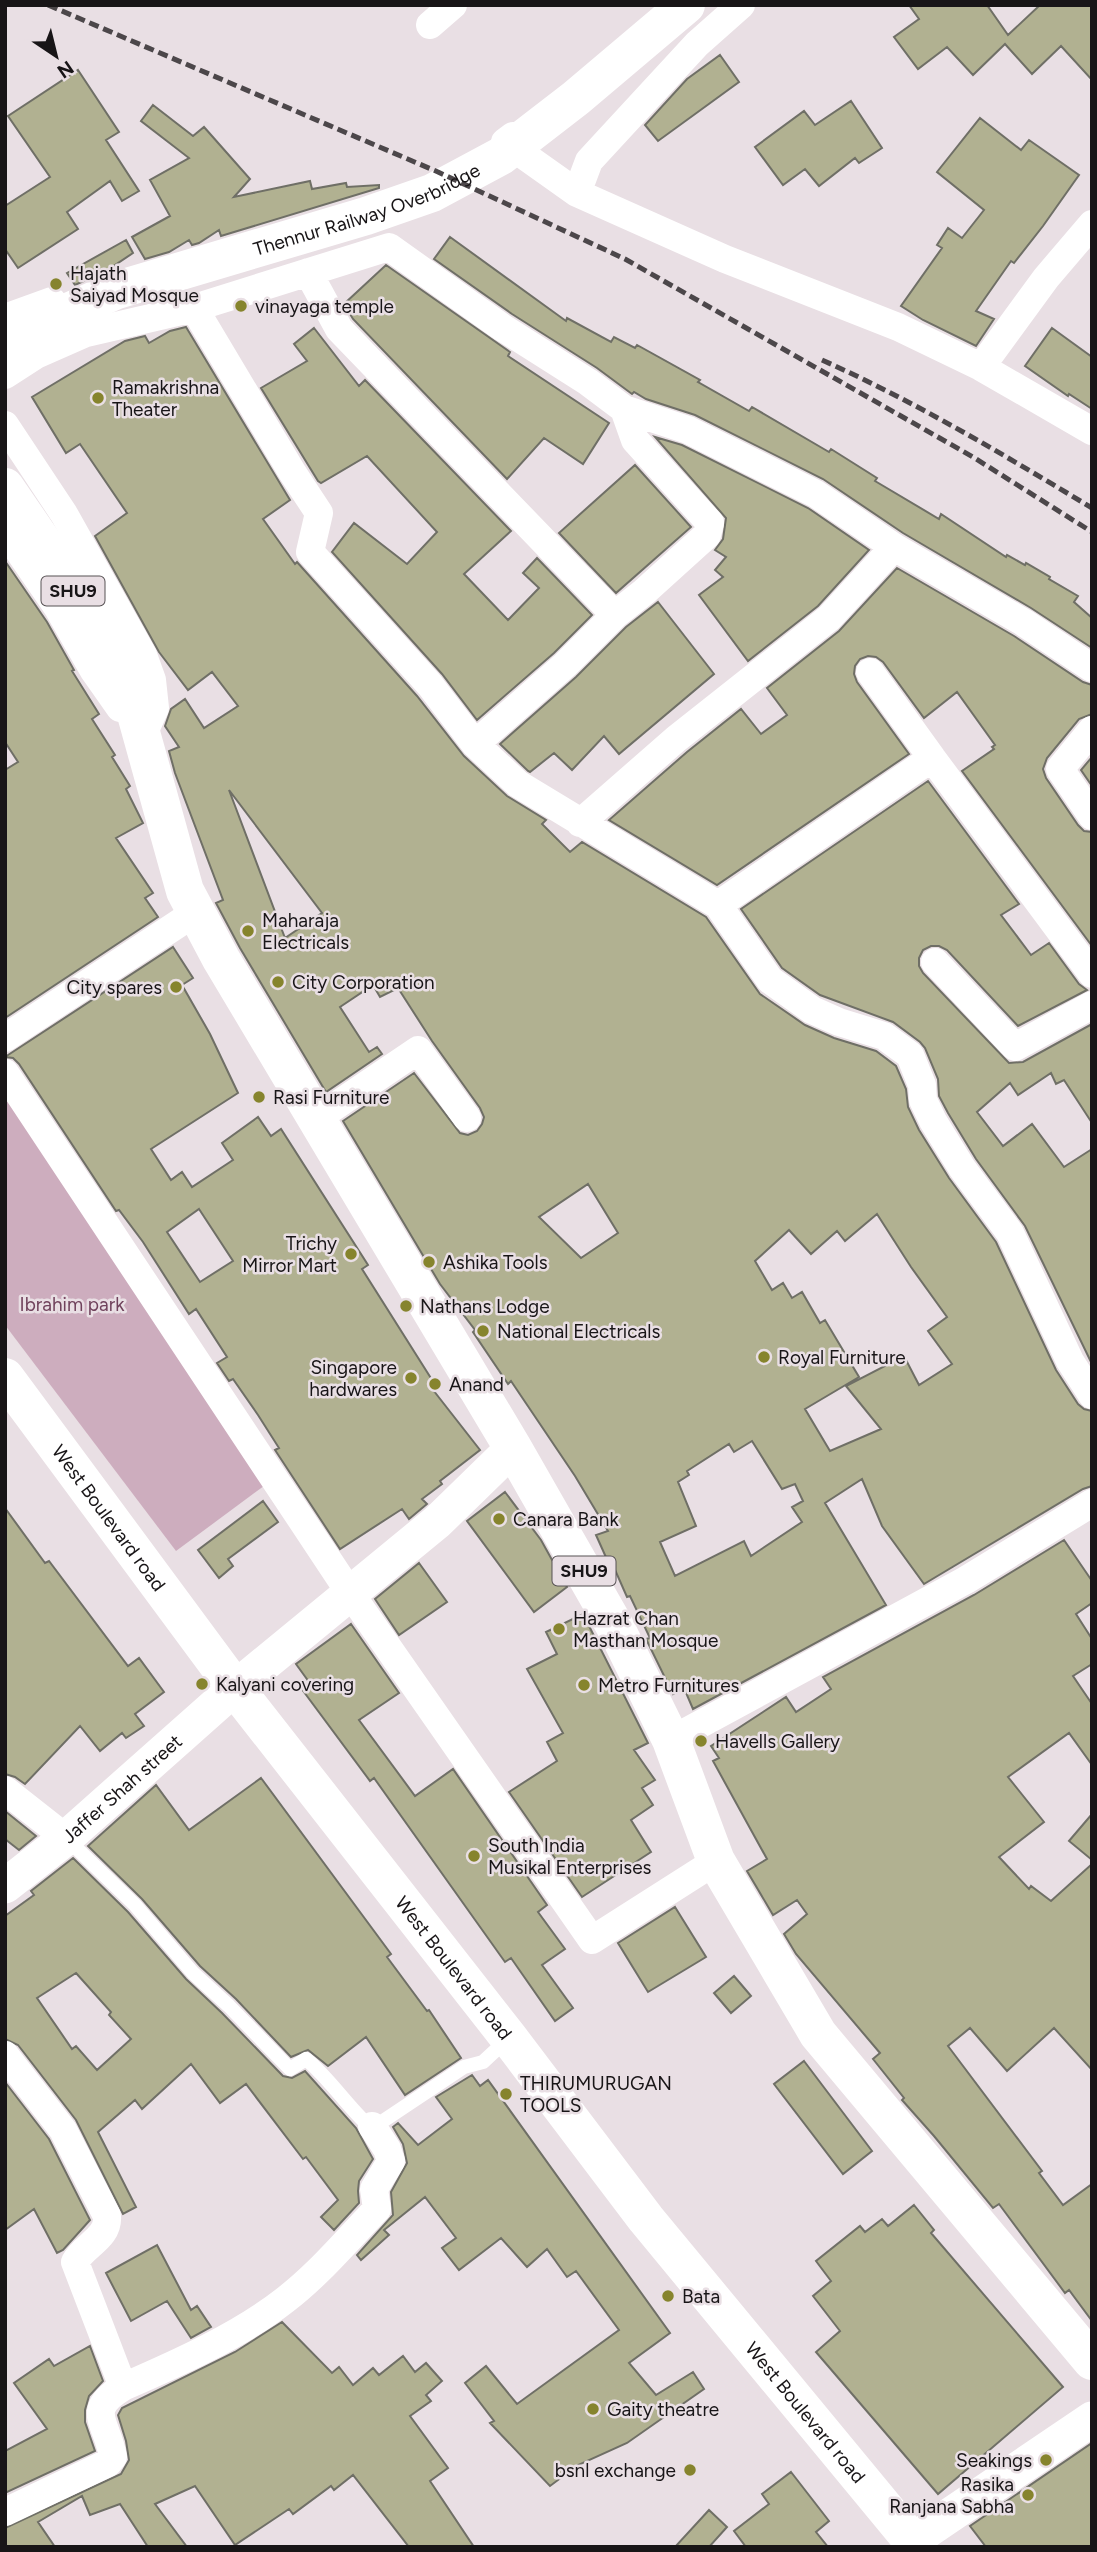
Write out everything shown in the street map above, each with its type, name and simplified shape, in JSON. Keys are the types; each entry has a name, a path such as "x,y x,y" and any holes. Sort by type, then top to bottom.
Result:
{"main road":[{"name":"Thennur Railway Overbridge","path":"5,340 117,290 366,216 432,193 500,156 576,99 686,5"},
{"name":"SHU9","path":"5,487 42,541 96,630 132,700 185,891 617,1630 671,1741 716,1861 818,2034 1092,2361"},
{"name":"West Boulevard road","path":"5,1377 235,1688 509,2038 646,2219 912,2545"}],"street":[{"path":"430,25 453,5"},
{"path":"663,5 505,142 577,193 725,259 898,327 981,368 1092,431"},
{"path":"577,193 589,161 698,44 741,5"},
{"path":"981,368 1046,278 1092,224"},
{"path":"5,375 36,355 86,333 194,308 389,247 624,409 688,429 816,494 894,547 1023,622 1092,668"},
{"path":"5,318 182,258"},
{"path":"308,272 339,329 615,615"},
{"path":"194,308 319,513 310,552 430,685 475,744 518,784 718,905 771,980 812,1010 884,1036 909,1055 922,1085 923,1100 933,1121 962,1168 1010,1233 1070,1361 1092,1395"},
{"path":"475,744 565,665 615,615 707,535 710,523 635,440 624,409"},
{"path":"5,425 64,514 143,655 152,680 155,708 141,739"},
{"path":"5,531 58,608 94,671 141,739"},
{"path":"580,823 676,739 829,618 894,547"},
{"path":"870,672 1092,974"},
{"path":"1092,730 1060,769 1092,816"},
{"path":"718,905 932,758"},
{"path":"5,1038 196,912"},
{"path":"935,962 1015,1047 1092,1005"},
{"path":"316,1119 418,1050 467,1118"},
{"path":"5,1073 350,1593 592,1940 716,1861"},
{"name":"Jaffer Shah street","path":"5,1886 66,1838 235,1688 437,1522 513,1448"},
{"path":"671,1741 966,1580 1092,1503"},
{"path":"5,1790 66,1838"},
{"path":"5,2055 63,2130 107,2216 108,2226 105,2231 79,2253 75,2262 123,2387"},
{"path":"5,2512 108,2463 113,2458 100,2410 104,2401 123,2387 223,2339 284,2301 377,2209 374,2189 391,2161 387,2149 372,2126"},
{"path":"912,2545 1092,2419"}],"lane":[{"path":"66,1838 135,1905 193,1973 290,2069 306,2059 370,2127 464,2067 483,2062 509,2038"}],"green space":[{"name":"Ibrahim park","path":"5,1084 268,1483 176,1551 5,1325"}],"building":[{"path":"909,5 987,5 1008,35 1040,5 1092,5 1092,80 1061,46 1032,74 1005,44 973,75 947,47 918,69 894,37 919,19"},
{"path":"720,55 739,82 658,141 645,125 687,79"},
{"path":"78,70 119,132 106,140 139,191 122,201 110,181 67,212 78,229 18,268 5,249 5,206 50,177 8,116"},
{"path":"851,101 882,148 859,163 855,158 819,186 805,169 783,185 755,147 804,111 815,125"},
{"path":"153,105 193,136 204,127 250,179 234,197 310,181 312,189 346,183 347,187 379,185 379,188 221,236 219,230 199,243 192,245 189,240 169,252 145,259 132,237 170,216 150,180 189,158 141,121"},
{"path":"980,118 1021,150 1029,140 1079,175 1014,263 1011,261 976,311 994,319 976,346 901,306 942,248 937,245 948,228 962,238 984,210 937,172"},
{"path":"450,237 566,321 567,318 611,342 614,337 635,348 637,345 749,411 752,407 829,452 831,449 877,478 875,481 939,519 941,514 1006,557 1007,555 1025,565 1026,563 1050,577 1049,579 1078,596 1074,602 1092,618 1092,648 1031,608 903,533 823,479 695,415 646,399 634,392 632,394 434,259"},
{"path":"126,240 133,253 106,271 75,285 67,273"},
{"path":"386,265 510,352 508,356 609,423 583,464 544,438 507,479 353,319 344,304"},
{"path":"186,327 290,500 263,519 295,564 297,562 417,696 464,756 507,796 546,820 542,824 570,852 582,842 706,917 760,994 805,1025 834,1038 876,1051 896,1066 906,1089 908,1107 919,1130 949,1178 996,1242 1056,1370 1078,1404 1092,1411 1092,1486 924,1584 882,1526 862,1479 825,1503 886,1605 693,1709 684,1688 673,1694 646,1639 650,1638 630,1596 627,1597 596,1535 608,1531 575,1476 511,1381 508,1384 473,1332 475,1330 440,1284 343,1121 414,1073 460,1133 468,1135 477,1131 484,1117 480,1108 398,988 380,997 373,985 340,1007 369,1052 377,1047 382,1054 326,1092 216,903 223,900 169,751 179,747 165,726 171,709 185,699 204,728 238,706 212,672 188,690 159,652 95,536 127,513 80,444 66,453 32,397 125,341 145,336 149,343 170,331","holes":["229,790 322,913 285,938","588,1184 618,1233 581,1258 539,1217","877,1214 947,1317 928,1331 952,1364 919,1385 904,1356 846,1386 881,1429 830,1451 805,1409 859,1377 825,1320 820,1323 802,1292 792,1298 783,1283 772,1290 755,1261 789,1230 811,1254 837,1231 845,1241","752,1441 782,1489 795,1484 803,1501 792,1507 802,1522 751,1556 744,1541 675,1576 660,1542 696,1526 678,1482 689,1475 687,1471 729,1444 734,1452"]},
{"path":"314,328 359,386 365,380 511,531 464,574 508,620 539,588 523,573 537,558 592,615 554,653 477,720 442,674 332,552 354,523 407,564 437,532 367,456 321,483 318,481 261,388 307,361 294,344"},
{"path":"1052,328 1092,357 1092,409 1025,366"},
{"path":"655,437 682,445 808,508 869,550 818,606 748,661 699,595 723,577 715,570 726,557 715,550 723,539 726,518"},
{"path":"635,465 691,527 616,593 559,533"},
{"path":"5,561 47,622 74,670 72,671 99,714 92,719 115,755 112,757 130,786 126,789 143,823 116,838 153,893 145,898 158,917 5,1018 5,770 18,762 5,742"},
{"path":"897,568 1092,685 1092,714 1079,719 1047,758 1043,769 1046,778 1078,825 1084,831 1092,832 1092,946 962,771 994,749 992,747 995,745 957,692 924,718 883,662 876,657 860,659 854,674 909,754 717,885 609,820 741,709 761,734 787,715 767,688 839,631"},
{"path":"658,602 714,674 619,754 604,736 572,770 554,753 528,771 500,744 576,677 626,627"},
{"path":"1092,757 1092,786 1081,770"},
{"path":"928,781 1019,904 1001,915 1031,955 1049,943 1079,984 1087,990 1018,1026 947,950 931,946 923,950 919,958 923,973 1009,1063 1023,1062 1092,1024 1092,1123 1064,1080 1056,1084 1051,1073 1018,1095 1010,1083 977,1112 1003,1146 1032,1124 1064,1167 1092,1149 1092,1364 1025,1226 976,1159 939,1096 938,1079 925,1048 893,1022 820,995 782,968 741,909"},
{"path":"173,947 193,978 182,985 210,1034 238,1093 151,1149 171,1180 182,1172 192,1187 233,1160 222,1143 258,1117 271,1136 281,1129 368,1265 362,1269 434,1383 430,1386 480,1450 440,1481 442,1484 422,1499 427,1504 409,1519 402,1509 340,1549 275,1450 279,1448 258,1415 233,1379 229,1381 217,1363 227,1357 196,1309 189,1314 143,1242 119,1210 116,1211 19,1064 13,1058 5,1057","holes":["199,1209 233,1261 200,1282 167,1232"]},
{"path":"505,1492 541,1540 567,1587 534,1612 467,1521"},
{"path":"263,1501 278,1522 228,1559 233,1566 219,1578 198,1550"},
{"path":"5,1508 45,1563 49,1561 128,1666 139,1658 164,1692 135,1714 144,1726 126,1738 122,1733 100,1751 80,1726 25,1784 5,1774"},
{"path":"1064,1540 1092,1581 1092,1603 1076,1614 1092,1639 1092,1664 1073,1676 1092,1704 1092,1765 1069,1733 1008,1777 1044,1822 999,1857 1029,1889 1031,1886 1051,1901 1092,1864 1092,2070 1054,2028 1007,2071 970,2028 948,2046 1042,2171 1039,2173 1063,2205 1092,2184 1092,2321 1069,2290 1065,2293 999,2204 993,2208 902,2100 904,2098 873,2059 880,2053 796,1954 784,1934 807,1914 797,1900 773,1915 747,1871 767,1859 713,1761 719,1758 711,1746 786,1697 796,1712 831,1689 823,1677 974,1595"},
{"path":"419,1563 447,1602 399,1635 375,1599"},
{"path":"583,1614 648,1743 634,1750 655,1780 642,1788 653,1805 631,1820 651,1852 582,1897 509,1792 557,1761 547,1742 563,1733 527,1669 557,1654 546,1632"},
{"path":"351,1624 399,1693 359,1720 415,1796 453,1769 547,1905 538,1912 565,1949 542,1965 573,2008 555,2021 511,1958 505,1962 374,1778 370,1781 301,1688 309,1682 296,1664"},
{"path":"261,1778 391,1954 387,1957 427,2011 429,2010 461,2058 405,2095 366,2037 328,2066 308,2050 291,2057 236,1999 200,1966 142,1899 88,1846 156,1785 189,1830"},
{"path":"5,1811 36,1836 19,1850 5,1839"},
{"path":"1092,1814 1092,1860 1069,1841"},
{"path":"73,1858 128,1912 186,1979 283,2076 292,2078 305,2071 356,2128 373,2159 359,2181 359,2203 334,2230 321,2217 338,2200 246,2084 220,2103 191,2064 142,2109 135,2100 98,2132 136,2207 123,2214 76,2120 18,2045 5,2039 5,1916 34,1895 31,1891","holes":["76,1973 111,2012 109,2015 131,2039 97,2070 76,2046 72,2049 37,1998"]},
{"path":"675,1907 706,1957 648,1992 618,1943"},
{"path":"734,1976 751,1996 731,2013 714,1993"},
{"path":"804,2061 872,2151 843,2174 774,2084"},
{"path":"472,2075 480,2086 488,2080 670,2333 629,2363 656,2395 693,2372 704,2389 627,2443 578,2465 550,2486 490,2423 494,2421 465,2383 486,2366 517,2404 619,2330 576,2271 567,2277 547,2249 527,2267 501,2238 459,2270 442,2248 456,2238 425,2197 384,2230 389,2235 361,2260 357,2255 393,2215 391,2192 407,2163 403,2144 393,2127 398,2123 418,2145 452,2119 436,2097"},
{"path":"5,2082 49,2139 90,2220 63,2250 57,2253 34,2209 5,2230"},
{"path":"914,2205 934,2230 931,2233 1063,2387 938,2494 816,2352 840,2331 813,2296 831,2281 816,2261 860,2226 865,2232 882,2219 888,2226"},
{"path":"157,2245 191,2310 197,2306 211,2327 191,2338 167,2301 131,2321 106,2273"},
{"path":"282,2322 332,2373 339,2367 353,2385 373,2368 379,2375 403,2356 415,2372 426,2363 442,2381 426,2395 431,2401 410,2416 448,2468 430,2481 474,2547 409,2547 353,2475 334,2490 331,2486 293,2514 289,2509 235,2545 195,2486 155,2504 187,2547 148,2547 120,2504 90,2515 82,2496 38,2522 55,2547 5,2547 5,2528 121,2474 129,2460 118,2415 122,2408 235,2352"},
{"path":"90,2346 103,2381 89,2396 85,2410 85,2422 95,2451 5,2493 5,2451 47,2429 14,2383 49,2359 54,2366"},
{"path":"1092,2443 1092,2547 986,2547 970,2526"},
{"path":"791,2472 829,2521 816,2532 828,2547 746,2547 734,2531 769,2504 762,2494"},
{"path":"709,2510 727,2527 709,2547 675,2547"}],"railway":[{"path":"48,5 438,172 625,259 973,457 1092,532"},
{"path":"822,360 926,411 1092,508"}],"place":[{"name":"Hajath Saiyad Mosque","path":"56,284"},
{"name":"vinayaga temple","path":"241,306"},
{"name":"Ramakrishna Theater","path":"98,398"},
{"name":"Maharaja Electricals","path":"248,931"},
{"name":"City Corporation","path":"278,982"},
{"name":"City spares","path":"176,987"},
{"name":"Rasi Furniture","path":"259,1097"},
{"name":"Trichy Mirror Mart","path":"351,1254"},
{"name":"Ashika Tools","path":"429,1262"},
{"name":"Nathans Lodge","path":"406,1306"},
{"name":"National Electricals","path":"483,1331"},
{"name":"Royal Furniture","path":"764,1357"},
{"name":"Singapore hardwares","path":"411,1378"},
{"name":"Anand","path":"435,1384"},
{"name":"Canara Bank","path":"499,1519"},
{"name":"Hazrat Chan Masthan Mosque","path":"559,1629"},
{"name":"Kalyani covering","path":"202,1684"},
{"name":"Metro Furnitures","path":"584,1685"},
{"name":"Havells Gallery","path":"701,1741"},
{"name":"South India Musikal Enterprises","path":"474,1856"},
{"name":"THIRUMURUGAN TOOLS","path":"506,2094"},
{"name":"Bata","path":"668,2296"},
{"name":"Gaity theatre","path":"593,2409"},
{"name":"Seakings","path":"1046,2460"},
{"name":"bsnl exchange","path":"690,2470"},
{"name":"Rasika Ranjana Sabha","path":"1028,2495"}]}
